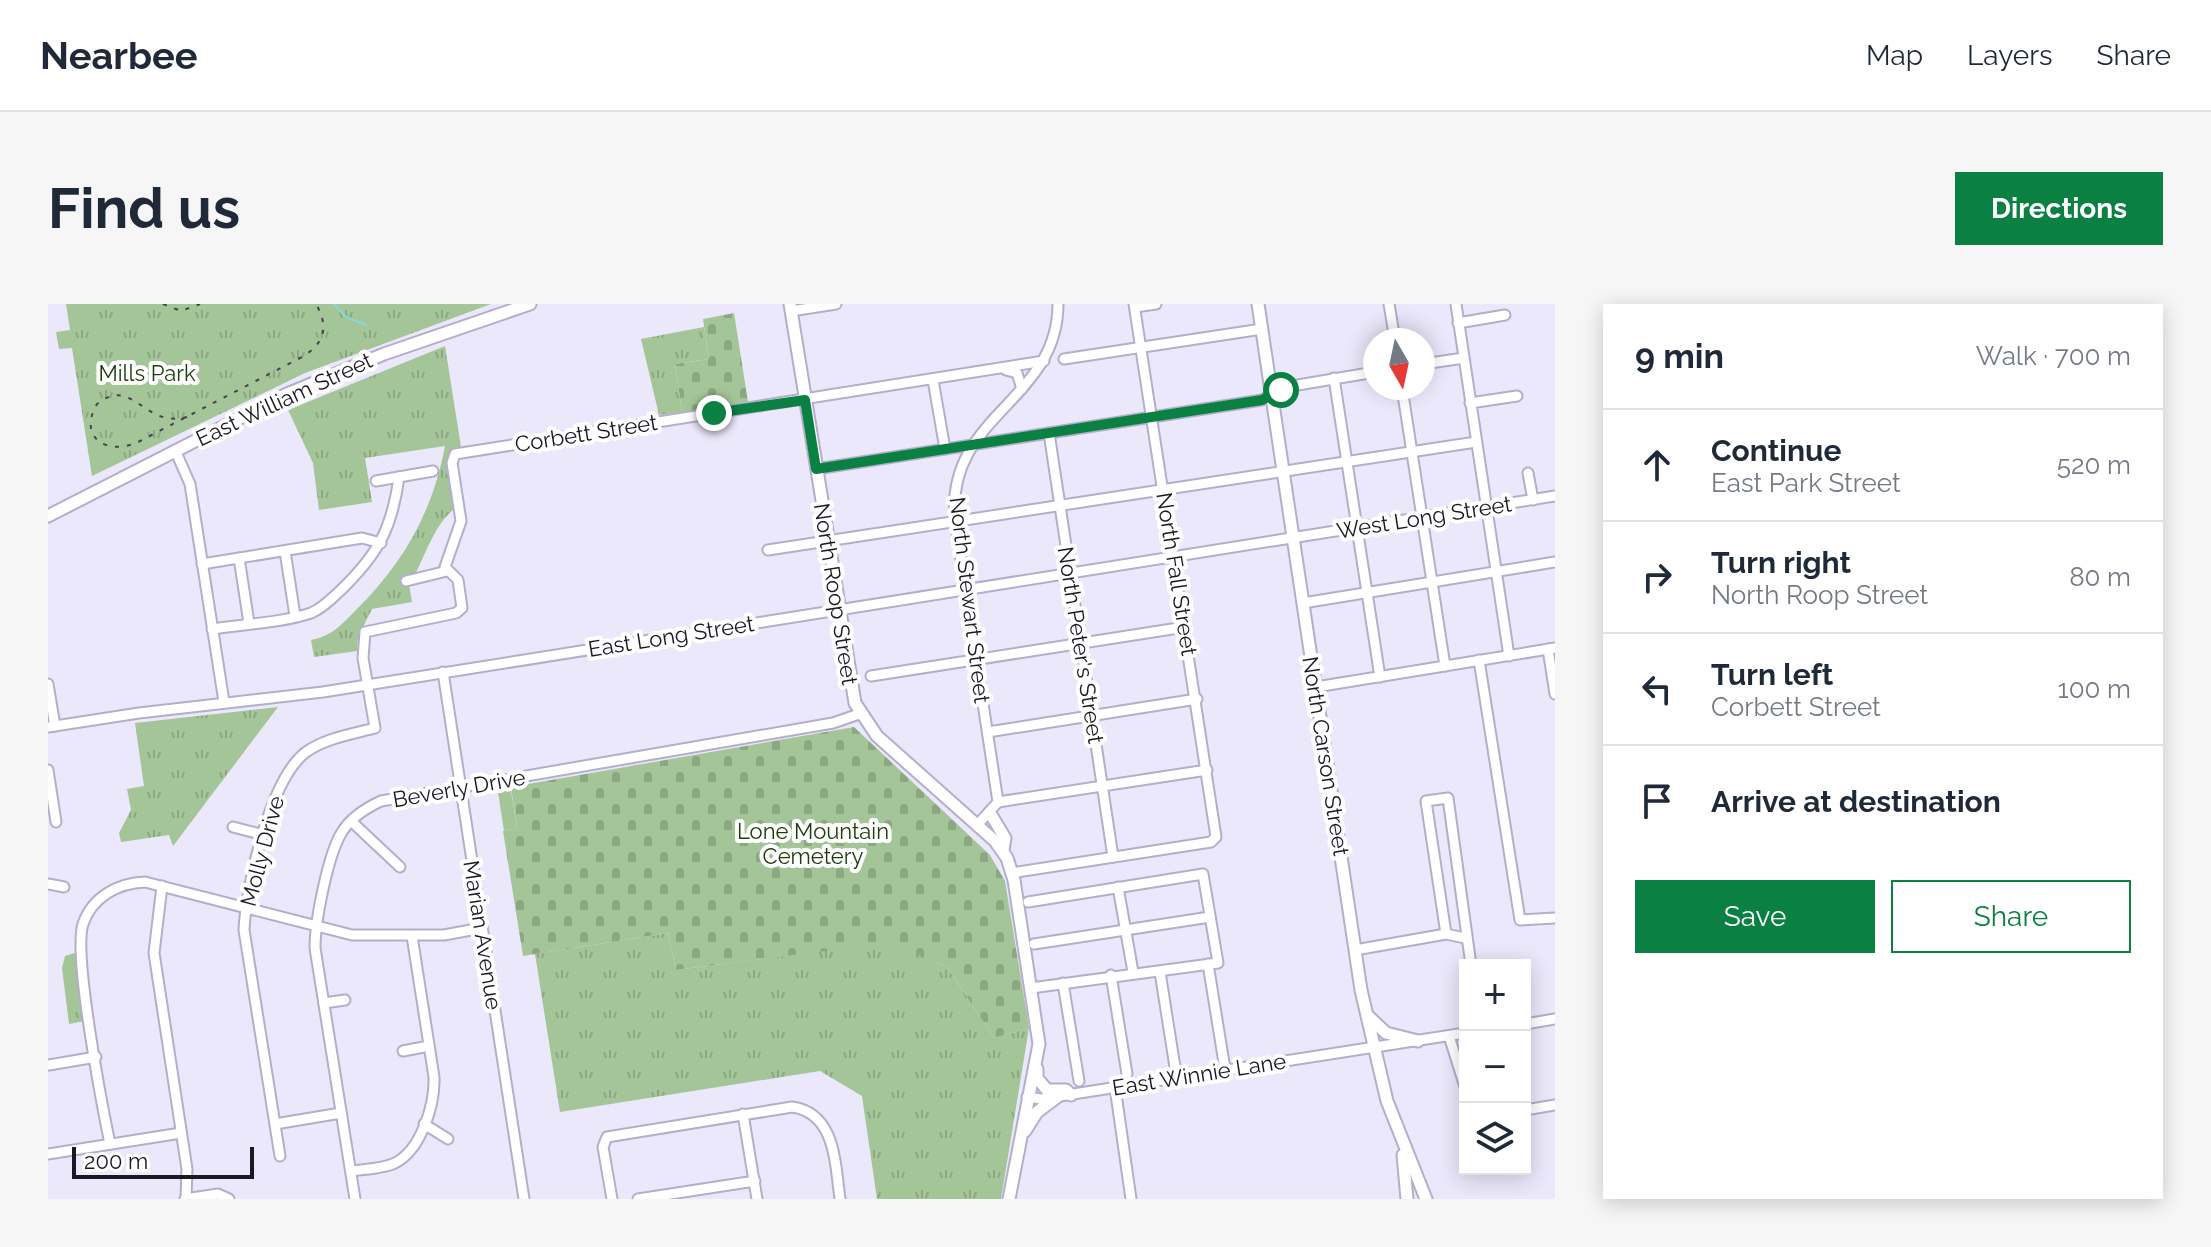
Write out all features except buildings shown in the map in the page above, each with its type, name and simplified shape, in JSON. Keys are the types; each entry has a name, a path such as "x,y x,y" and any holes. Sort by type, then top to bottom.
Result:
{"main road":[{"name":"East William Street","path":"48,516 175,450 341,371 530,304"},
{"name":"North Carson Street","path":"1258,304 1366,1014 1402,1146 1426,1199"},
{"name":"North Roop Street","path":"791,308 849,680 859,714 888,746 978,824 1003,850 1011,873 1039,1044 1009,1199"},
{"path":"990,813 1005,838 1003,850"},
{"path":"1366,1014 1386,1033 1418,1041"},
{"path":"1037,1065 1040,1085 1047,1090 1066,1090 1071,1095"},
{"path":"1020,1143 1030,1119 1057,1097"},
{"path":"1402,1146 1407,1199"}],"street":[{"path":"791,308 836,304"},
{"name":"North Stewart Street","path":"998,802 955,520 957,481 971,445 1044,361 1056,326 1058,304"},
{"path":"1135,306 1156,304"},
{"path":"1389,304 1393,328"},
{"path":"1456,304 1509,656"},
{"name":"North Fall Street","path":"1113,857 1211,842 1217,832 1135,306"},
{"path":"1458,323 1505,315"},
{"path":"1064,359 1262,329"},
{"path":"1435,362 1464,358"},
{"name":"Corbett Street","path":"447,571 445,563 461,521 452,463 455,454 1044,361"},
{"path":"1002,369 1017,373 1022,389"},
{"path":"816,469 1262,400 1286,387 1363,374"},
{"path":"1334,378 1380,677"},
{"path":"933,380 945,449"},
{"path":"1470,403 1517,396"},
{"path":"1404,400 1445,666"},
{"name":"North Peter's Street","path":"1049,433 1113,857"},
{"path":"768,550 1060,503 1476,442"},
{"path":"175,450 190,484 224,702"},
{"path":"376,481 433,471"},
{"path":"1528,473 1533,500"},
{"path":"212,629 295,616 312,612 328,602 370,562 381,543 395,508 399,477"},
{"name":"West Long Street","path":"1293,538 1555,496"},
{"path":"202,564 362,538 381,543"},
{"name":"East Long Street","path":"51,727 368,684 1293,538"},
{"path":"285,551 295,616"},
{"path":"239,558 249,623"},
{"path":"1303,603 1555,562"},
{"path":"406,581 447,571"},
{"name":"Molly Drive","path":"280,1156 246,945 245,906 277,788 303,754 327,741 375,728 363,658 363,636 368,629 459,611 462,604 458,580 447,571"},
{"path":"871,676 1185,627"},
{"path":"1316,687 1552,649 1555,694"},
{"path":"1479,660 1521,921 1555,918"},
{"name":"Marian Avenue","path":"443,672 524,1199"},
{"path":"48,684 51,727"},
{"path":"988,732 1197,699"},
{"name":"Beverly Drive","path":"351,821 381,801 833,723 859,714"},
{"path":"48,770 56,822"},
{"path":"978,824 998,802 1207,770"},
{"path":"1446,934 1426,801 1448,798 1470,959"},
{"path":"355,1199 315,925 338,841 351,821 400,867"},
{"path":"233,827 264,835"},
{"path":"1011,873 1113,857"},
{"path":"1028,902 1203,874 1218,963 1031,988"},
{"path":"48,884 64,887"},
{"path":"110,1144 79,953 82,925 103,895 126,884 162,886 352,935 412,936 482,928"},
{"path":"162,886 154,953 187,1169 185,1199 218,1194 229,1199"},
{"path":"1118,887 1133,972"},
{"path":"1034,944 1210,917"},
{"path":"1355,950 1446,934 1465,938"},
{"path":"351,1171 393,1164 410,1153 424,1124 434,1087 412,936"},
{"path":"1208,964 1225,1069"},
{"path":"1160,972 1175,1067"},
{"path":"1111,975 1127,1074"},
{"path":"1063,983 1079,1081"},
{"path":"324,1003 345,1000"},
{"path":"1531,1023 1555,1019"},
{"name":"East Winnie Lane","path":"1027,1097 1071,1095 1459,1034"},
{"path":"1449,1036 1459,1068"},
{"path":"403,1051 429,1046"},
{"path":"49,1065 96,1057"},
{"path":"1115,1087 1131,1199"},
{"path":"1531,1109 1555,1105"},
{"path":"612,1199 603,1147 607,1137 786,1107 801,1108 820,1120 831,1141 840,1199"},
{"path":"275,1124 341,1113"},
{"path":"743,1114 757,1199"},
{"path":"424,1124 448,1139"},
{"path":"48,1154 181,1133"},
{"path":"638,1199 755,1181"}],"green space":[{"name":"Mills Park","path":"66,304 491,304 305,373 92,476 72,348 59,349 56,332 70,330"},
{"path":"734,313 748,402 682,412 675,364 709,359 703,319"},
{"path":"704,327 709,359 675,364 682,412 659,415 641,339"},
{"path":"445,346 461,447 454,450 456,508 441,523 409,585 412,602 372,609 358,637 357,651 314,657 311,640 331,633 346,620 402,555 433,493 445,446 365,458 372,502 319,510 313,463 288,410"},
{"path":"278,707 173,846 169,835 121,842 119,833 131,810 127,789 144,786 135,723"},
{"name":"Lone Mountain Cemetery","path":"854,727 990,855 1005,881 1029,1028 994,1038 947,967 889,943 676,970 668,933 523,956 503,831 517,828 511,787"},
{"path":"511,790 517,828 504,831 498,792"},
{"path":"668,933 676,970 889,942 947,967 994,1038 1029,1028 1001,1199 877,1199 862,1096 820,1071 560,1112 535,954"},
{"path":"75,953 85,1021 69,1024 62,968 65,956"}],"waterway":[{"path":"334,304 346,317 366,325"}],"railway":[{"path":"163,304 181,311 200,304"},
{"path":"187,417 172,419 160,416 120,395 97,404 91,426 93,435 99,441 117,447 128,445 140,441 302,357 316,346 322,334 323,320 316,304"}],"route":[{"path":"714,413 805,400 816,469 1262,400 1281,390"}]}
